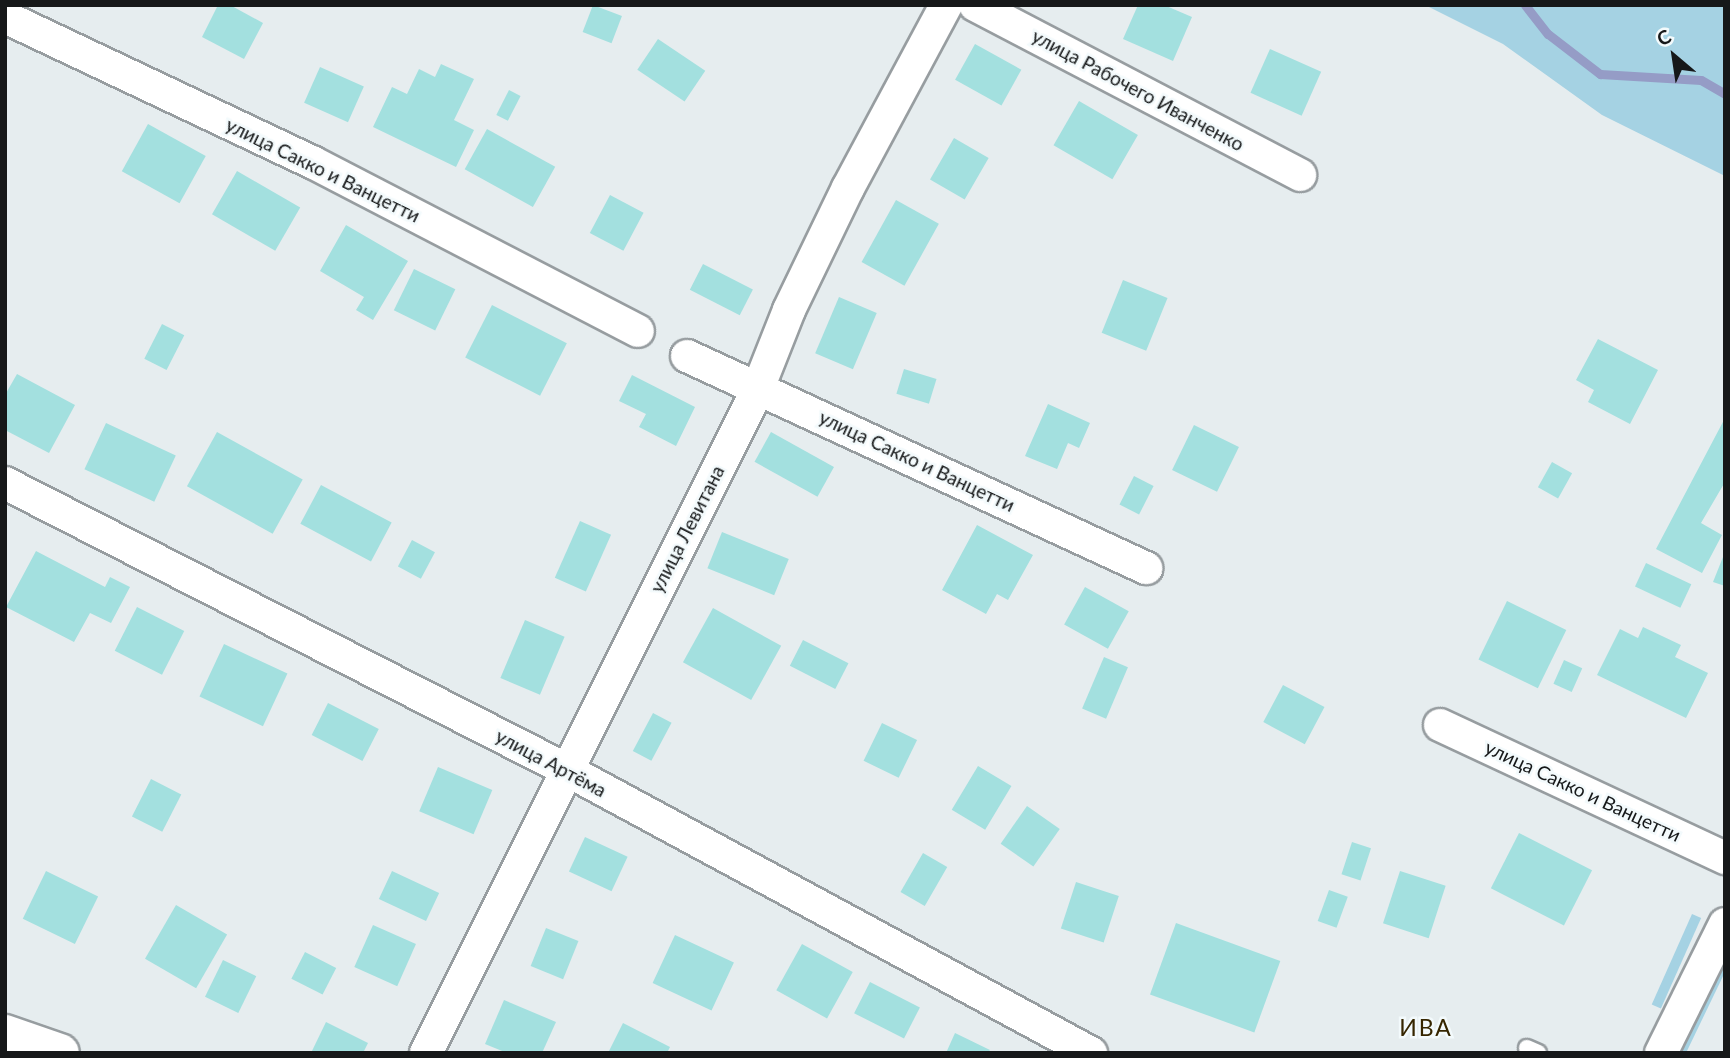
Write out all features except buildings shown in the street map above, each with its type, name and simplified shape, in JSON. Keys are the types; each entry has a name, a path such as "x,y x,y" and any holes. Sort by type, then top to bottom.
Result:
{"street":[{"name":"улица Левитана","path":"426,1053 565,769 757,391 789,310 842,200 946,5"},
{"name":"улица Рабочего Иванченко","path":"975,5 1300,175"},
{"name":"улица Сакко и Ванцетти","path":"5,18 312,162 638,331"},
{"name":"улица Сакко и Ванцетти","path":"687,356 757,391 813,411 1146,568"},
{"name":"улица Артёма","path":"5,483 565,769 1091,1053"},
{"name":"улица Сакко и Ванцетти","path":"1440,724 1725,858"},
{"path":"1661,1053 1725,924"},
{"path":"5,1034 60,1053"}],"shaded area":[{"path":"1425,5 1725,5 1725,176 1602,115 1503,44"},
{"path":"1692,914 1701,918 1661,1009 1652,1004"},
{"path":"1725,947 1725,972 1686,1053 1675,1053"}],"waterway":[{"path":"1525,5 1548,34 1600,74 1701,80 1725,94"}],"district":[{"name":"ИВА","path":"1426,1027"}]}
